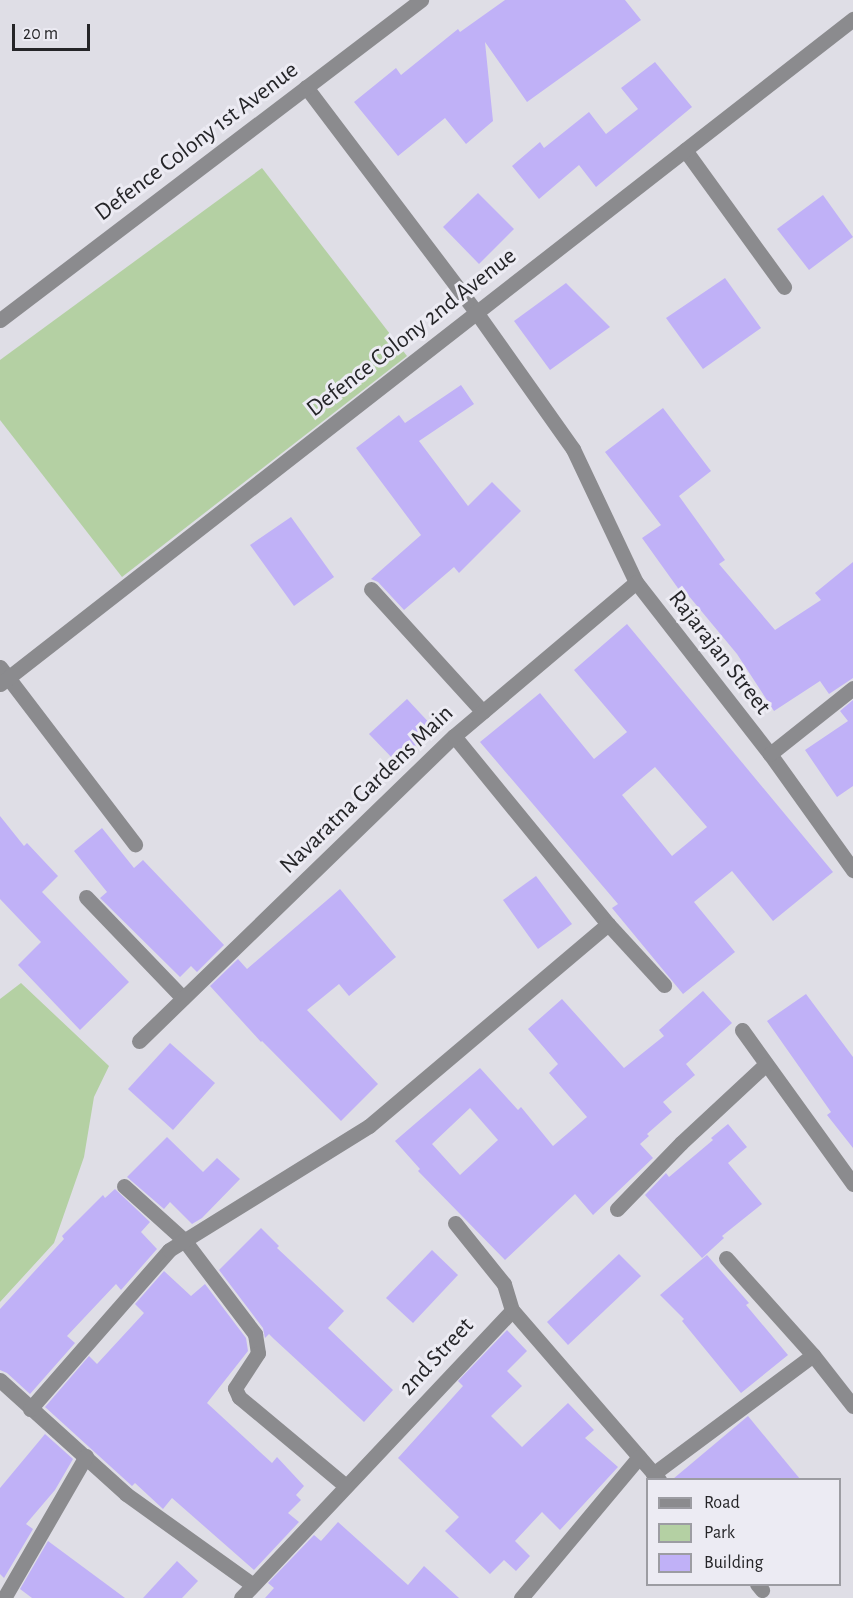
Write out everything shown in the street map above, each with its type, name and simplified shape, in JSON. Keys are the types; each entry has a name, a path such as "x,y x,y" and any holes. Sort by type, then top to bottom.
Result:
{"street":[{"name":"Defence Colony 1st Avenue","path":"0,320 421,0"},
{"name":"Defence Colony 2nd Avenue","path":"3,676 853,19"},
{"name":"Rajarajan Street","path":"306,87 476,312 573,449 636,582 770,754 853,870"},
{"path":"685,150 784,286"},
{"name":"Navaratna Gardens Main","path":"139,1041 454,736 636,582"},
{"path":"371,589 483,712"},
{"path":"3,676 135,844"},
{"path":"770,754 853,688"},
{"path":"454,736 608,924 664,985"},
{"path":"86,897 183,998"},
{"path":"30,1409 161,1259 184,1240 369,1126 608,924"},
{"path":"742,1030 853,1184"},
{"path":"616,1209 681,1143 766,1064"},
{"path":"124,1186 184,1240 255,1334 258,1353 235,1388 239,1397 346,1486"},
{"path":"454,1223 504,1284 512,1310 656,1477 813,1355"},
{"path":"726,1258 813,1355 853,1406"},
{"name":"2nd Street","path":"241,1598 512,1310"},
{"path":"0,1380 126,1494 253,1585"},
{"path":"4,1592 86,1456"},
{"path":"521,1598 639,1457"}],"green space":[{"path":"262,168 407,356 122,577 0,420 0,360"},
{"path":"21,983 109,1066 94,1097 84,1157 54,1243 0,1302 0,999"}],"building":[{"path":"505,0 625,0 641,20 527,102 485,42 493,121 466,144 445,118 398,156 354,102 396,68 401,75 458,29 460,32"},
{"path":"655,62 692,107 596,187 579,165 539,199 512,166 540,142 544,148 589,112 606,134 638,109 621,88"},
{"path":"478,193 514,229 479,264 443,227"},
{"path":"823,195 853,237 809,270 777,229"},
{"path":"725,278 761,328 703,369 666,318"},
{"path":"566,283 610,327 550,370 514,321"},
{"path":"461,385 474,404 419,441 468,506 492,482 521,511 459,573 454,567 404,610 378,582 371,579 421,535 356,448 399,415 405,423"},
{"path":"663,408 711,471 679,496 725,560 719,564 775,630 821,600 815,593 853,562 853,678 829,694 820,681 774,711 737,654 683,589 680,591 642,538 661,525 605,452"},
{"path":"291,517 334,577 294,606 250,545"},
{"path":"627,624 833,872 773,921 732,871 694,902 735,952 683,994 612,908 618,904 480,742 540,693 594,759 627,732 574,670","holes":["655,767 707,827 672,856 622,795"]},
{"path":"407,699 434,728 397,763 369,734"},
{"path":"853,700 853,786 837,797 805,750 848,721 840,711"},
{"path":"0,816 24,846 27,843 58,876 42,892 129,982 80,1030 18,965 41,942 0,899"},
{"path":"102,828 134,868 143,860 224,945 197,972 191,966 180,977 100,898 107,892 74,851"},
{"path":"536,876 572,924 538,949 503,900"},
{"path":"340,889 396,957 349,996 339,984 307,1010 378,1084 341,1121 261,1042 210,986 238,959 247,969"},
{"path":"703,991 732,1023 686,1064 695,1075 663,1102 672,1112 647,1134 649,1136 640,1144 653,1158 593,1215 575,1194 505,1260 418,1171 420,1169 395,1141 480,1068 518,1110 521,1107 553,1146 587,1117 549,1073 558,1064 528,1029 562,999 624,1068 664,1036 659,1030","holes":["470,1108 498,1140 460,1175 432,1144"]},
{"path":"806,994 853,1057 853,1148 827,1115 831,1112 767,1021"},
{"path":"170,1043 215,1083 173,1130 128,1089"},
{"path":"728,1124 747,1147 728,1163 762,1204 722,1236 724,1238 702,1258 645,1195 666,1173 669,1177 713,1140 711,1138"},
{"path":"167,1137 203,1172 217,1158 240,1179 202,1218 192,1224 170,1202 164,1209 127,1177"},
{"path":"115,1189 150,1222 141,1232 157,1249 121,1290 116,1284 67,1336 75,1343 30,1394 7,1373 0,1370 0,1309 64,1239 62,1236 103,1195 105,1198"},
{"path":"261,1228 279,1246 277,1248 344,1311 328,1328 393,1390 364,1422 269,1334 265,1338 263,1328 219,1270"},
{"path":"432,1250 458,1275 413,1323 386,1298"},
{"path":"619,1254 641,1276 568,1345 547,1322"},
{"path":"707,1255 749,1303 746,1305 788,1355 741,1393 682,1321 684,1319 660,1295"},
{"path":"164,1271 191,1296 205,1284 246,1338 248,1351 207,1403 272,1463 277,1457 304,1486 296,1495 301,1500 288,1513 299,1522 254,1570 172,1498 163,1509 135,1483 132,1486 45,1407 89,1356 97,1364 144,1313 135,1304"},
{"path":"507,1330 527,1351 507,1371 522,1386 491,1416 522,1447 568,1403 594,1430 585,1438 618,1467 560,1530 542,1512 515,1541 530,1556 516,1571 504,1560 490,1574 445,1531 459,1517 398,1458 463,1386 458,1381"},
{"path":"748,1416 799,1478 674,1478"},
{"path":"45,1434 73,1459 55,1490 26,1524 33,1529 4,1578 0,1574 0,1488"},
{"path":"338,1522 408,1585 424,1566 459,1598 265,1598 274,1588 268,1583 314,1535 321,1541"},
{"path":"48,1541 125,1598 32,1598 20,1589"},
{"path":"177,1561 198,1581 182,1598 143,1598"}]}
